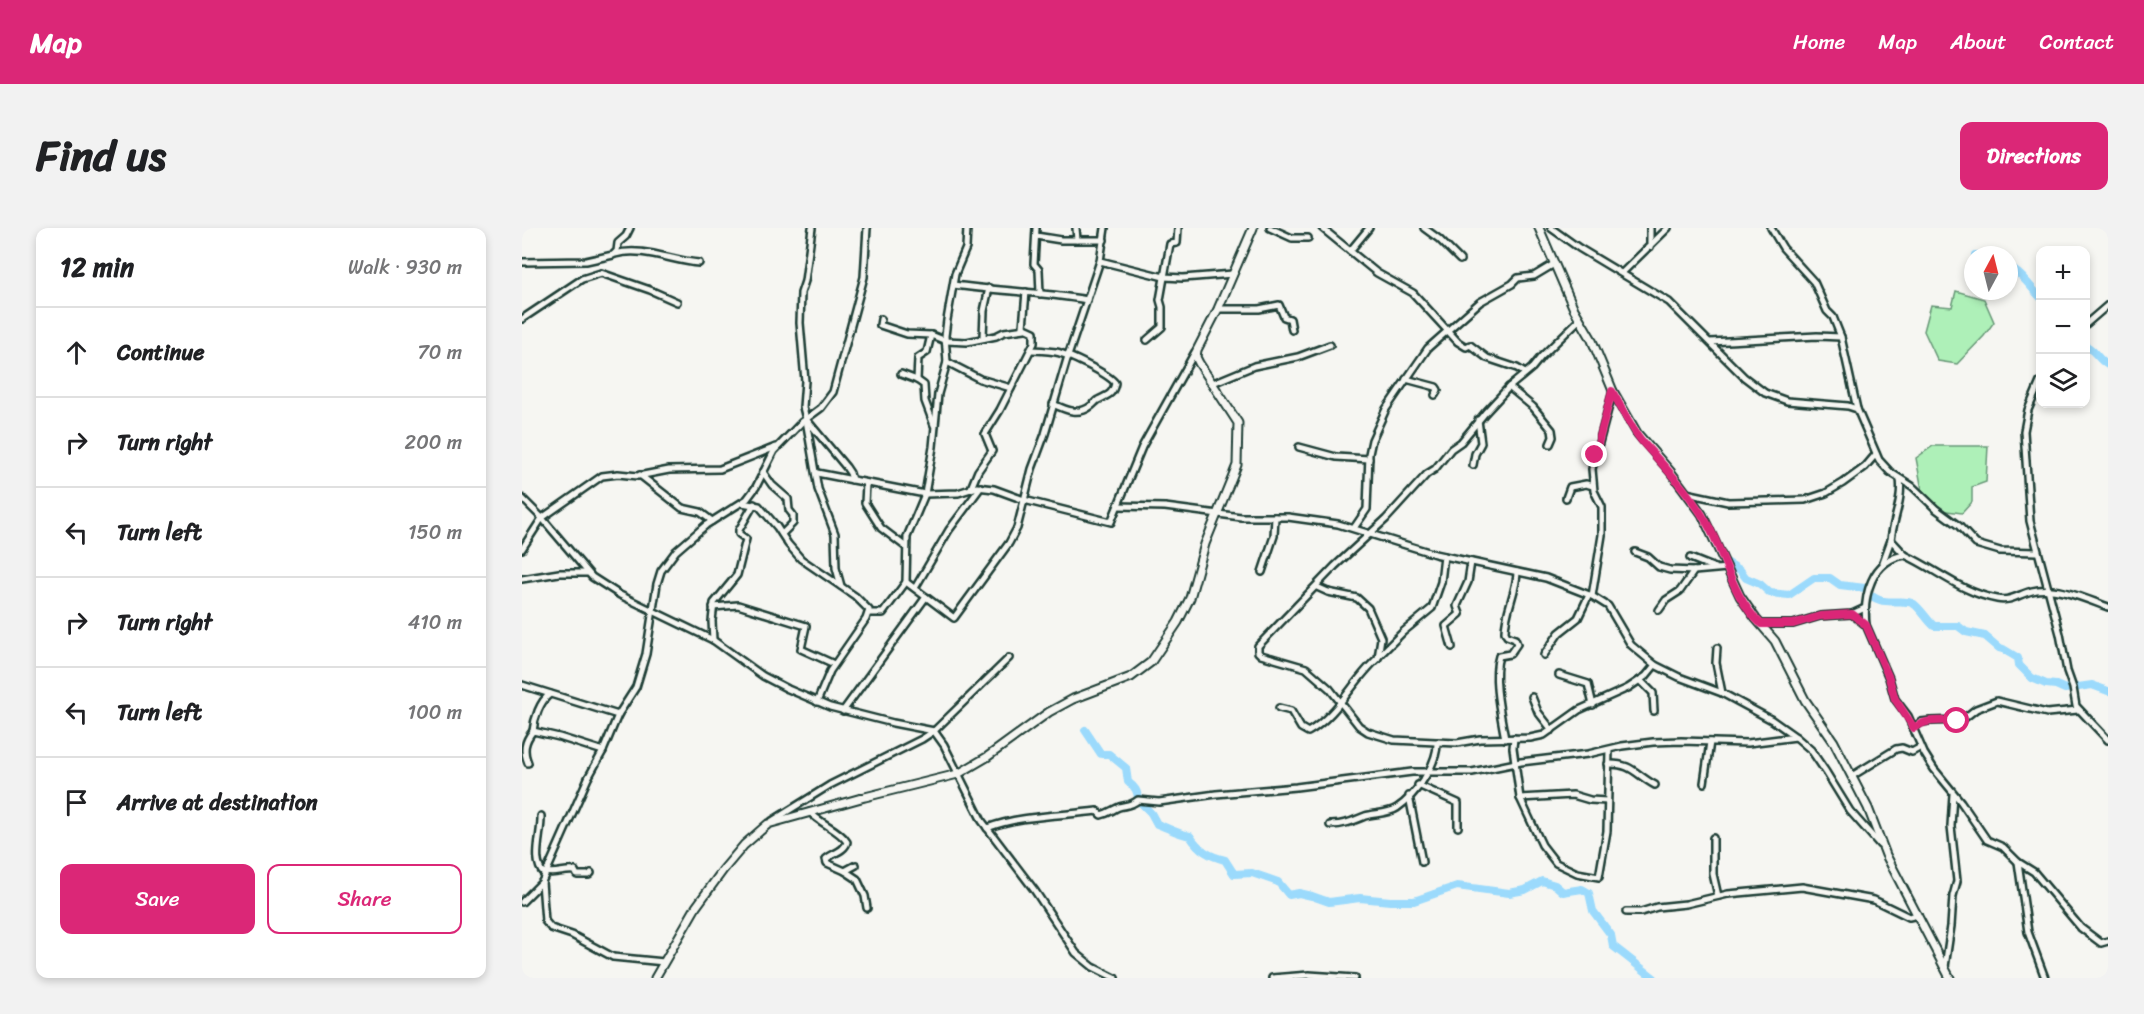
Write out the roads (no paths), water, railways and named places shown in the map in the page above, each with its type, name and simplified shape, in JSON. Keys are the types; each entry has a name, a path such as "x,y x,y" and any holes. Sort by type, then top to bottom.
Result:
{"street":[{"path":"613,255 617,251 618,243 626,236 630,228"},
{"path":"812,228 805,281 801,293 800,323 805,376 804,410 811,453 817,473 818,489 835,534 836,568 841,586"},
{"path":"664,962 613,957 572,935 551,928 545,921 542,882 588,778 603,751 618,715 639,678 646,654 661,571 676,551 712,521 742,503 756,487 771,455 806,419 827,402 836,384 850,323 864,277 867,228"},
{"path":"869,613 882,613 906,582 906,547 910,527 925,494 933,447 938,394 947,362 947,320 958,265 966,248 967,228"},
{"path":"1036,228 1034,264 1039,270 1040,294"},
{"path":"1076,228 1077,240"},
{"path":"906,582 954,618 1013,536 1032,469 1046,434 1053,404 1100,261 1105,228"},
{"path":"1147,340 1162,327 1160,300 1170,244 1177,243 1178,228"},
{"path":"817,473 925,494 958,494 971,488 981,487 994,489 1024,500 1108,522 1113,520 1142,447 1218,309 1253,228"},
{"path":"1270,228 1292,238 1308,238"},
{"path":"1322,228 1377,273 1413,293 1448,332 1466,347 1470,345 1493,361 1517,368 1525,373"},
{"path":"1350,251 1369,228"},
{"path":"1424,228 1460,260"},
{"path":"1539,228 1554,264 1591,338 1612,391 1637,434 1670,471 1705,519 1744,602 1781,652 1805,700 1834,742 1868,808 1883,848 1950,978"},
{"path":"1551,228 1669,302 1751,384 1772,397 1787,401 1848,406 1857,409"},
{"path":"1650,228 1650,247"},
{"path":"1622,273 1668,228"},
{"path":"1771,228 1783,248 1814,282 1841,337 1857,409 1876,454 1884,466 1917,490 1977,544 2000,551 2037,552"},
{"path":"1036,236 1061,240 1104,240"},
{"path":"522,262 586,261 622,252 639,252 678,261 699,263"},
{"path":"1100,261 1164,277 1183,278 1233,274"},
{"path":"1354,528 1368,507 1369,459 1372,440 1382,417 1428,348 1480,302 1512,284 1518,278 1534,276 1554,264"},
{"path":"522,319 582,279 601,273 677,302"},
{"path":"954,285 1087,300"},
{"path":"983,338 984,311 989,288"},
{"path":"1025,329 1023,327 1026,292"},
{"path":"1218,309 1259,309 1280,305 1284,316 1290,319 1292,330"},
{"path":"2090,320 2108,305"},
{"path":"881,319 880,325 890,329 907,334 931,335 946,341 967,342 1025,329 1034,332 1032,350 1000,410 986,431 985,438 992,451 978,471 971,488"},
{"path":"1580,319 1509,387 1461,442 1451,449 1435,469 1427,474 1386,519 1335,566 1258,646 1258,649 1261,655 1306,668 1330,689 1359,726 1368,732 1394,741 1463,743 1480,739 1538,737 1552,730 1579,710 1628,688 1640,680 1654,665"},
{"path":"917,380 918,358 927,352 931,335"},
{"path":"1710,342 1817,336 1841,337"},
{"path":"1213,383 1260,364 1298,357 1330,345"},
{"path":"1032,350 1057,352 1068,356 1114,380 1114,387 1108,397 1097,401 1084,411 1073,412 1053,404"},
{"path":"768,824 958,774 987,757 1049,712 1073,699 1131,677 1151,662 1178,622 1190,598 1205,544 1237,465 1239,427 1234,414 1199,363 1196,357 1197,350"},
{"path":"947,362 980,379 1011,388"},
{"path":"901,374 924,385 925,400 934,427"},
{"path":"1406,379 1436,387 1438,390 1435,395"},
{"path":"1509,387 1533,406 1552,430 1553,436 1550,444"},
{"path":"1544,655 1559,633 1578,618 1590,596 1602,535 1602,507 1593,486 1593,464 1612,391"},
{"path":"2036,391 2028,410 2023,438 2028,511 2075,702 2078,710 2108,740"},
{"path":"806,419 846,466 852,480"},
{"path":"1473,465 1473,459 1481,443 1478,420"},
{"path":"522,549 542,518 602,476 726,468 778,447"},
{"path":"1299,447 1336,457 1369,459"},
{"path":"1686,493 1728,502 1805,500 1826,493 1843,483 1872,461 1876,454"},
{"path":"763,472 772,485 788,499 789,510 793,515 793,522 782,534"},
{"path":"640,475 682,508 704,514 712,521"},
{"path":"1900,479 1901,495 1892,540 1872,580 1866,608 1866,625 1889,678 1895,699 1914,728 1921,747 1934,769 1961,802 1987,840 2003,847 2018,862 2034,872 2081,928 2101,943 2108,941"},
{"path":"866,484 866,503 881,528 906,547"},
{"path":"1566,498 1570,487 1586,484 1593,486"},
{"path":"915,588 949,530 981,487"},
{"path":"522,498 542,518 587,573 620,595 713,640 763,676 817,702 843,711 933,731 944,745 987,828 1016,864 1076,952 1094,967 1115,978"},
{"path":"742,503 754,504 763,509 801,559 863,602 869,613"},
{"path":"713,640 713,607 737,575 746,539 739,534 739,530 754,504"},
{"path":"1118,506 1165,507 1216,514 1311,519 1354,528 1444,556 1546,578 1590,596 1608,606 1631,645 1654,665 1722,693 1772,720 1796,737 1821,764 1850,811 1883,848"},
{"path":"1262,572 1274,536 1275,517"},
{"path":"1892,540 1905,555 1959,585 1997,599 2009,599 2032,590 2049,591 2084,597 2108,607"},
{"path":"1635,552 1648,557 1659,567 1670,570 1694,571 1727,568"},
{"path":"1882,564 1905,555"},
{"path":"1279,708 1291,711 1306,732 1327,718 1379,656 1432,608 1441,582 1444,556"},
{"path":"1690,558 1716,569"},
{"path":"1452,647 1446,626 1461,612 1457,606 1468,582 1471,562"},
{"path":"1659,610 1666,600 1680,591 1694,571"},
{"path":"1505,739 1499,704 1497,666 1498,657 1510,654 1517,644 1515,639 1507,636 1505,632 1517,572"},
{"path":"522,579 560,573 587,573"},
{"path":"1317,587 1328,592 1357,598 1368,608 1381,638 1379,656"},
{"path":"843,711 926,597"},
{"path":"713,607 738,605 806,626 801,649 834,664"},
{"path":"1761,624 1793,624 1820,616 1852,614 1866,608"},
{"path":"817,702 834,664 869,613"},
{"path":"1852,614 1866,625"},
{"path":"1717,648 1716,663 1722,693"},
{"path":"655,978 696,907 744,845 768,824 830,785 906,748 933,731 1009,658"},
{"path":"1559,675 1588,684 1593,705"},
{"path":"1640,680 1653,693 1654,711"},
{"path":"522,685 618,715"},
{"path":"528,764 524,754 527,738 532,732 534,721 545,698 550,694"},
{"path":"1532,697 1538,712 1552,730"},
{"path":"1914,728 1930,721 1962,720 1976,708 1997,701 2047,713 2078,710"},
{"path":"532,732 559,737 603,751"},
{"path":"987,828 1010,820 1097,811 1101,815 1113,813 1117,808 1134,804 1138,800 1159,802 1429,771 1472,772 1515,763 1653,742 1748,743 1796,737"},
{"path":"1514,738 1520,798 1542,845 1556,863 1577,873 1599,877 1606,831 1609,750"},
{"path":"1329,825 1347,824 1368,815 1398,808 1429,771 1437,751 1437,742"},
{"path":"1704,783 1710,742"},
{"path":"1852,776 1896,749 1902,748 1912,752 1921,747"},
{"path":"1608,764 1628,766 1655,785"},
{"path":"1418,785 1458,803 1458,827"},
{"path":"1945,967 1953,896 1957,881 1951,826 1953,794"},
{"path":"1520,798 1573,795 1596,801 1607,801"},
{"path":"1409,796 1422,862"},
{"path":"810,812 846,839 846,846 828,856 826,861 857,879 865,896 867,908"},
{"path":"541,816 538,861 541,871 557,873 568,870 575,871 577,875 591,873"},
{"path":"1713,838 1713,874 1718,896"},
{"path":"2018,862 2028,932 2045,978"},
{"path":"845,871 856,865"},
{"path":"522,902 542,882"},
{"path":"1626,912 1641,912 1718,896 1808,887 1874,900 1909,917 1918,915"},
{"path":"1272,978 1309,975 1355,978"}],"waterway":[{"path":"2018,274 2036,293"},
{"path":"2090,349 2108,365"},
{"path":"1728,563 1770,593 1789,595 1814,578 1830,578 1840,585 1865,588 1877,599 1909,602 1917,606 1934,626 1958,626 1966,632 1985,636 1999,648 2018,658 2019,665 2032,678 2065,689 2092,685 2108,691"},
{"path":"1085,730 1101,754 1109,754 1126,768 1128,782 1136,790 1138,800 1151,813 1157,824 1190,836 1205,852 1225,860 1234,874 1252,873 1278,882 1289,895 1299,893 1329,902 1360,898 1414,901 1457,886 1509,893 1525,890 1542,881 1555,885 1563,892 1582,889 1589,893 1593,911 1611,935 1613,946 1654,978"}]}
